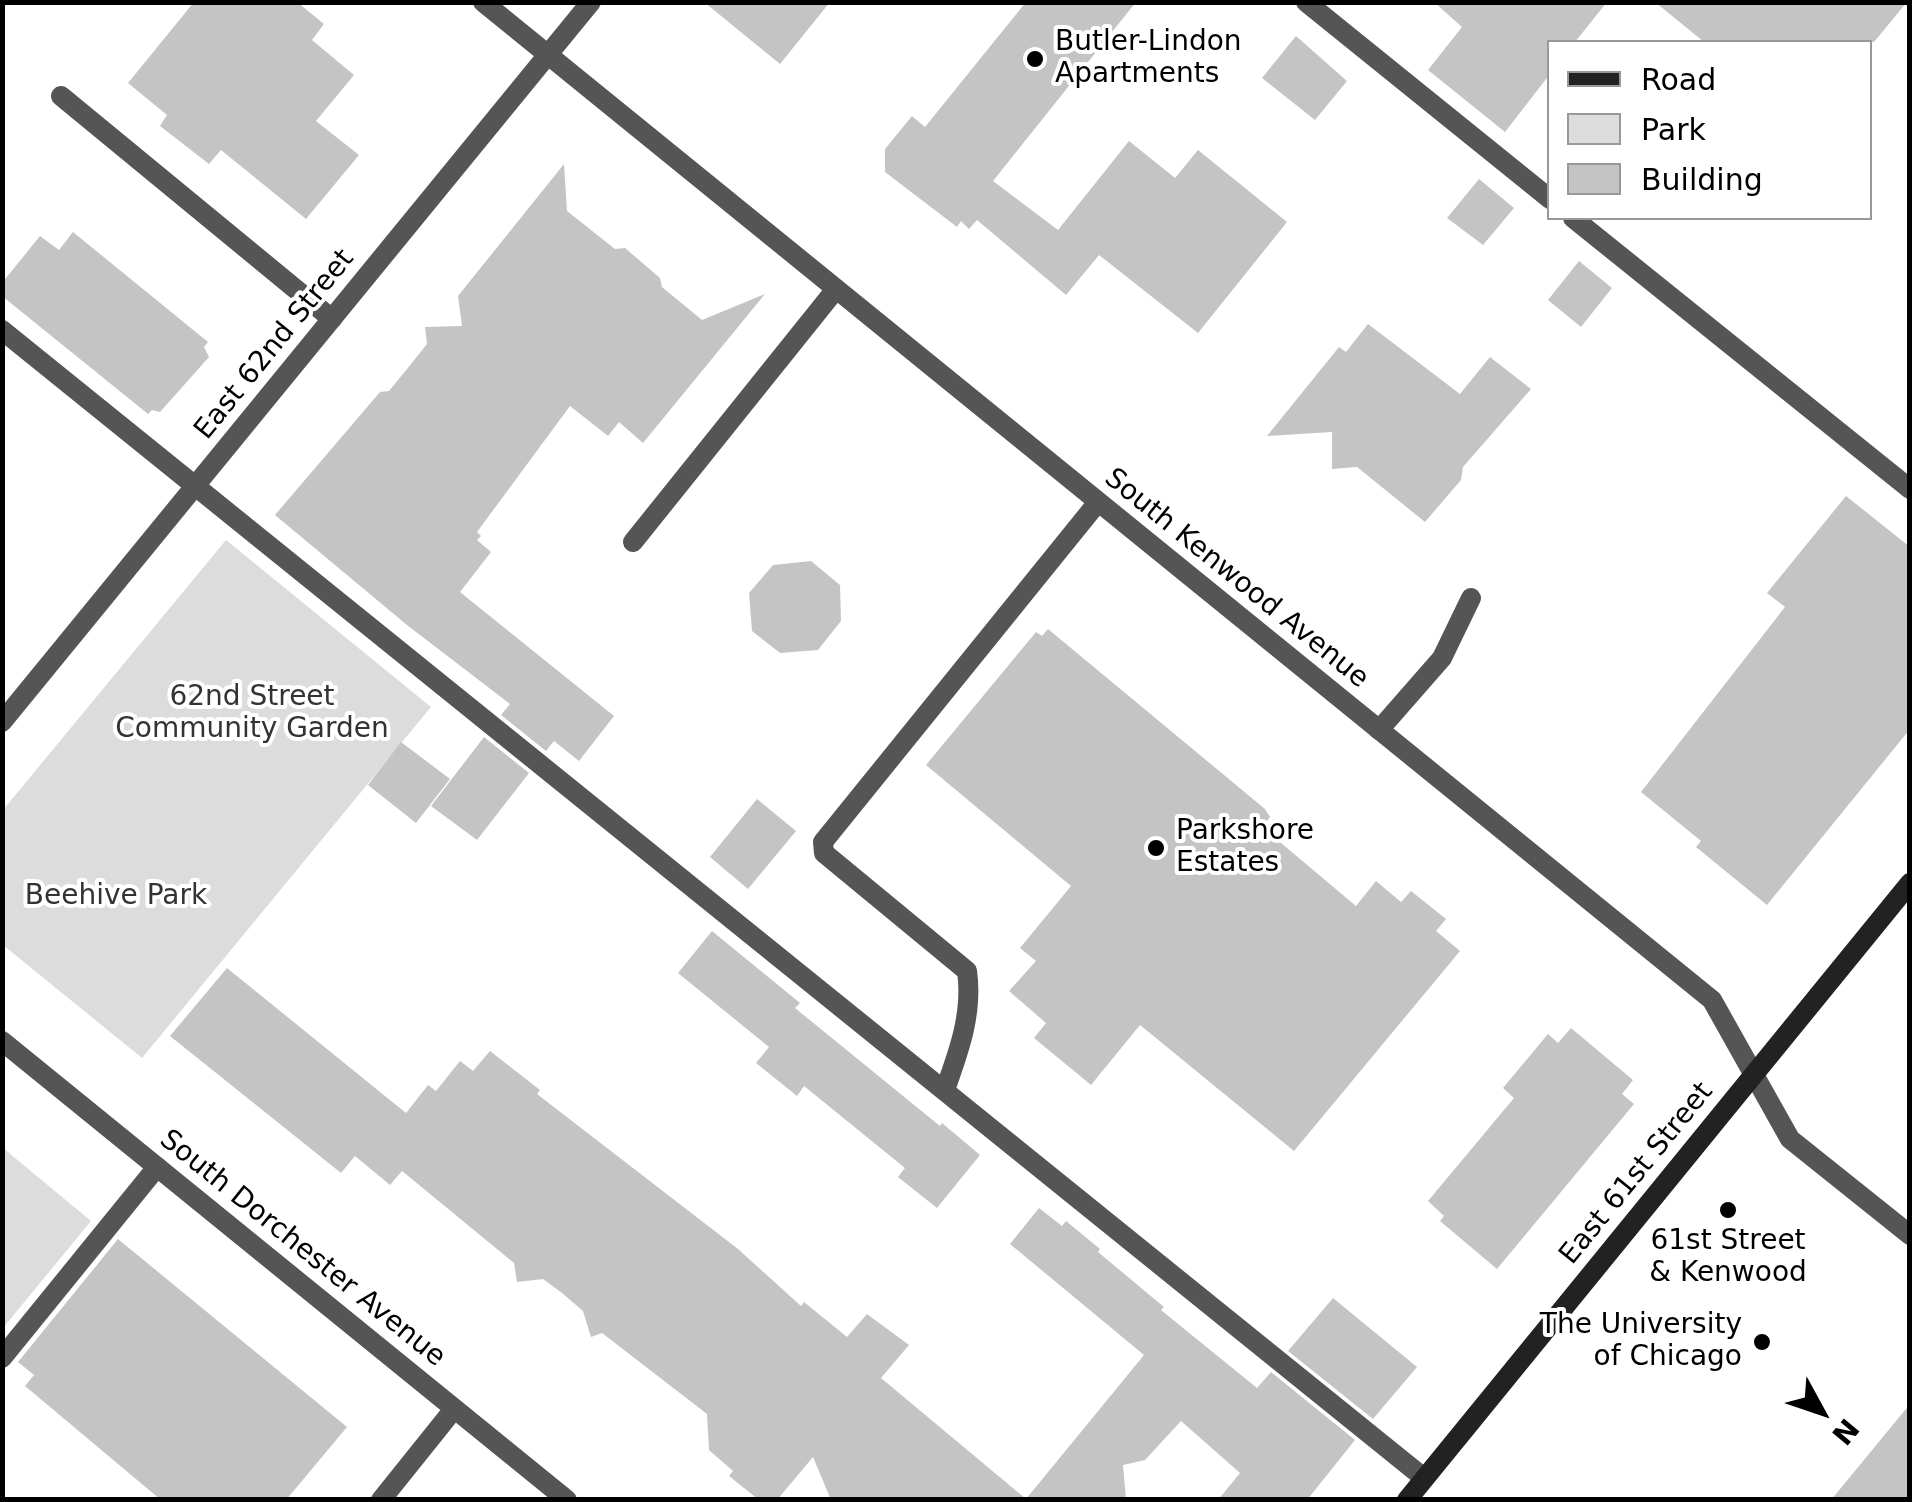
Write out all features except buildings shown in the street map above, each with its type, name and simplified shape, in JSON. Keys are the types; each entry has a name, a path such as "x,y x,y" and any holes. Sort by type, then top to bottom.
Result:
{"street":[{"name":"South Kenwood Avenue","path":"483,2 1712,1000 1790,1139 1910,1235"},
{"name":"East 62nd Street","path":"2,722 591,2"},
{"path":"1306,2 1547,197"},
{"path":"62,96 332,319"},
{"path":"1575,220 1910,489"},
{"path":"633,542 836,289"},
{"path":"2,330 1424,1478"},
{"path":"945,1090 962,1043 970,992 967,971 821,848 1098,502"},
{"path":"1379,730 1442,658 1471,598"},
{"name":"East 61st Street","path":"1407,1500 1910,883"},
{"name":"South Dorchester Avenue","path":"2,1041 567,1500"},
{"path":"2,1358 157,1167"},
{"path":"381,1500 454,1409"}],"green space":[{"path":"226,540 431,707 142,1058 3,945 3,810"},
{"path":"3,1148 91,1221 3,1328"}],"place":[{"name":"Butler-Lindon Apartments","path":"1035,59"},
{"name":"Parkshore Estates","path":"1156,848"},
{"name":"61st Street & Kenwood","path":"1728,1210"},
{"name":"The University of Chicago","path":"1762,1342"}],"park label":[{"name":"62nd Street Community Garden","path":"252,714"},
{"name":"Beehive Park","path":"116,897"}]}
